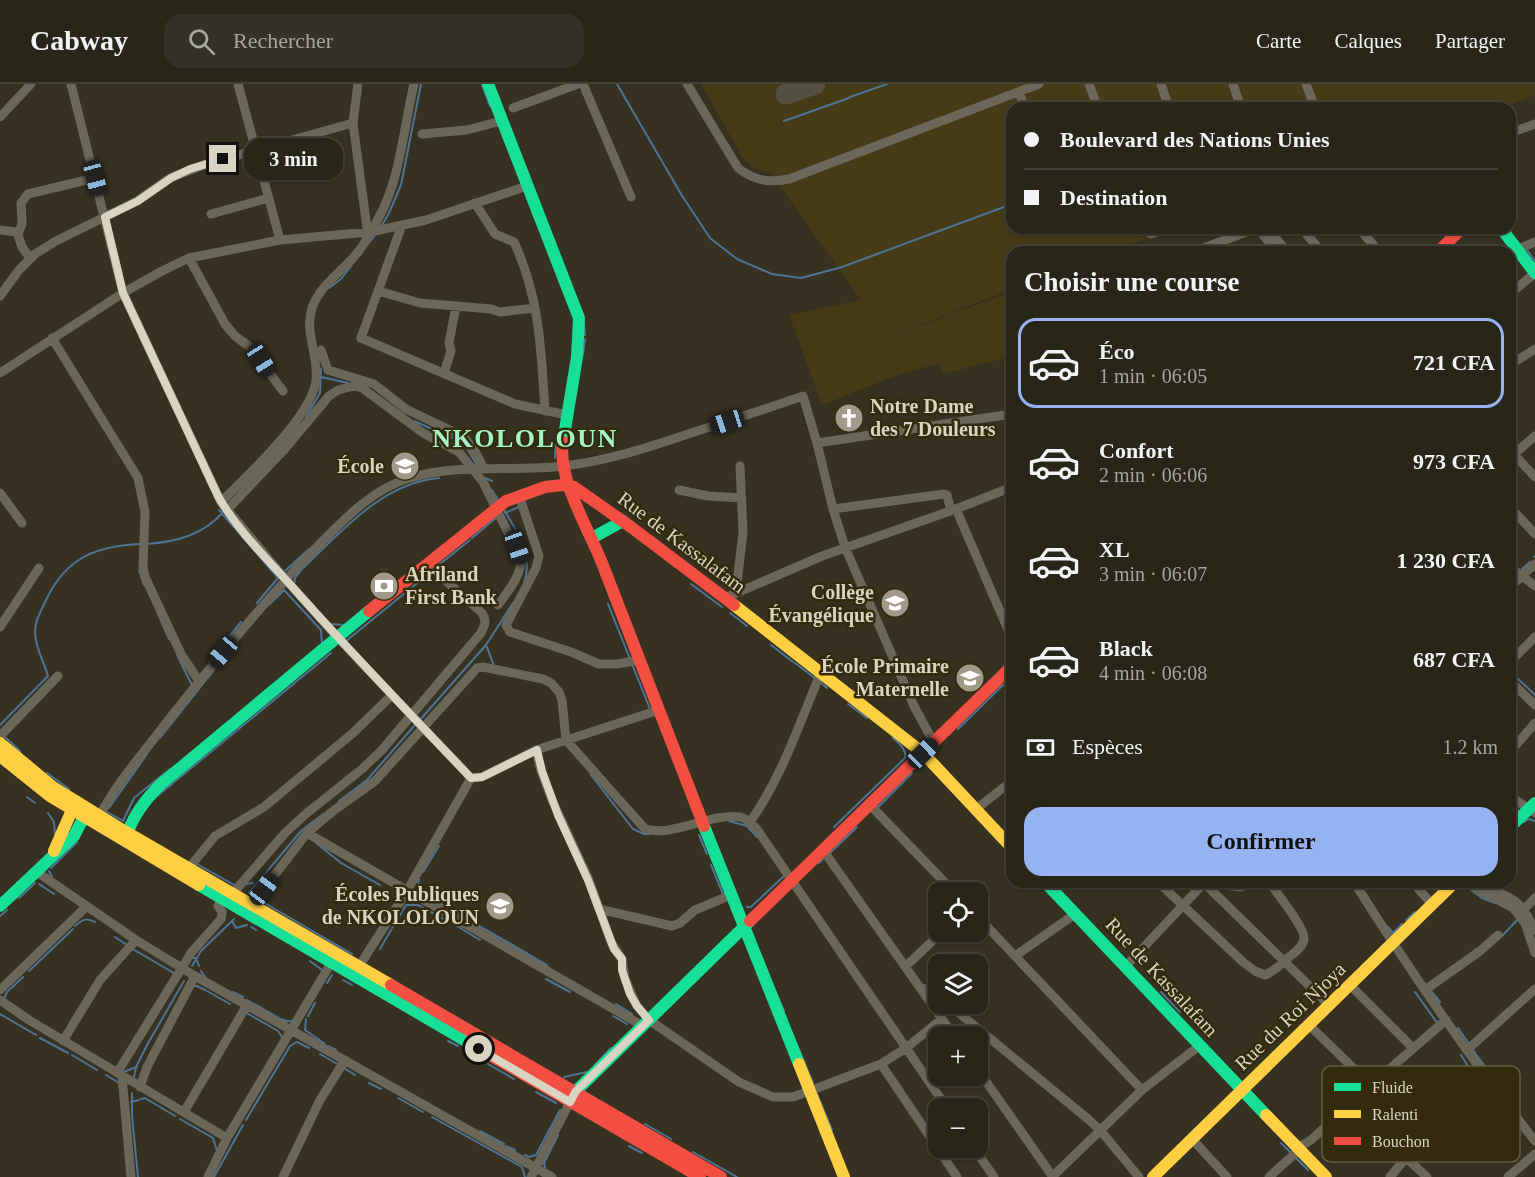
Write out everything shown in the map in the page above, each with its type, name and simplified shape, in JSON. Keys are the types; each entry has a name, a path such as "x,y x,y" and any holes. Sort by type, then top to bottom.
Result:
{"street":[{"path":"0,117 31,84"},
{"path":"71,84 123,293 224,506 338,638 471,778"},
{"path":"238,84 280,240"},
{"path":"358,84 353,123 369,232"},
{"path":"224,506 304,411 316,380 310,335 312,309 323,291 366,241 369,232 383,212 393,182 414,84"},
{"path":"488,84 579,318 577,357 562,449 569,485 592,538 844,1177"},
{"path":"513,108 578,84"},
{"path":"583,84 631,197"},
{"path":"687,84 738,168 759,180 772,182 789,179 1039,84"},
{"path":"1089,84 1096,102"},
{"path":"1161,84 1167,102"},
{"path":"1233,84 1239,102"},
{"path":"1306,84 1313,102"},
{"path":"1019,92 1023,102"},
{"path":"422,134 467,130 501,121"},
{"path":"0,296 30,258 56,241 138,201 157,186 190,169 353,123"},
{"path":"1516,131 1535,124"},
{"path":"30,258 22,247 18,234 22,224 21,203 28,194 95,178"},
{"path":"0,373 123,293 189,258 280,240 369,232 426,220 527,186"},
{"path":"211,214 269,198"},
{"path":"475,203 495,234 514,242 527,269 540,328 545,411"},
{"path":"402,225 361,338 515,404 567,415"},
{"path":"0,230 14,231 18,234"},
{"path":"1209,246 1242,234"},
{"path":"1273,234 1282,246"},
{"path":"1306,234 1317,246"},
{"path":"1364,234 1374,246"},
{"path":"1444,246 1456,234"},
{"path":"1506,234 1516,246"},
{"path":"1518,249 1535,242"},
{"path":"1516,247 1535,273 1516,289"},
{"path":"189,258 225,324 235,336 250,347 283,392"},
{"path":"378,291 420,303 491,309 500,312 536,308"},
{"path":"444,374 451,351 449,343 456,306"},
{"path":"52,338 138,478 145,512 143,566 149,588 181,654 199,681"},
{"path":"1516,361 1535,349"},
{"path":"321,350 328,370 374,384 406,409 464,437 476,453 482,469 483,482 500,504 521,559 520,571 498,605"},
{"path":"224,506 283,451 329,396 347,386 362,388 423,433 459,452 482,469"},
{"path":"0,906 92,817 199,681 286,580 337,527 377,494 409,478 435,473 564,466 630,452 803,396 817,442 832,509 845,547 914,706 934,743"},
{"path":"817,442 1006,415"},
{"path":"1516,449 1535,436"},
{"path":"1516,456 1535,477"},
{"path":"731,595 743,532 740,466"},
{"path":"125,837 131,819 145,800 179,768 500,504 545,487 569,485"},
{"name":"Rue de Kassalafam","path":"569,485 731,595 821,672 923,753 1006,842"},
{"path":"731,595 845,547 954,510 1006,489"},
{"path":"679,490 708,496 742,498"},
{"path":"0,493 22,523"},
{"path":"519,495 539,556 536,568 506,624 508,630 599,664 640,660"},
{"path":"832,509 946,495 1006,626"},
{"path":"1516,513 1535,534"},
{"path":"592,538 623,521"},
{"path":"233,893 286,832 370,761 475,640 485,625 486,619 482,613 427,564"},
{"path":"1516,582 1535,564"},
{"path":"2,621 39,568"},
{"path":"1516,572 1535,586"},
{"path":"1516,656 1535,637"},
{"path":"254,905 308,833 375,781 475,670 483,666 543,680 556,687 562,700 566,740 645,829 661,831 703,821 740,817 756,828 940,1098"},
{"path":"750,822 771,787 821,672"},
{"path":"531,1177 573,1097 744,927 1006,675"},
{"path":"0,736 58,676"},
{"path":"1516,687 1535,705"},
{"path":"189,868 215,836 264,807 353,733 392,695"},
{"path":"471,778 482,777 537,750 659,710"},
{"path":"1516,745 1535,723"},
{"path":"0,743 73,806"},
{"path":"537,750 555,807 588,880 614,949 622,959 622,970 630,994 646,1023"},
{"path":"0,756 31,782 125,837 221,898 334,958 573,1097 721,1177"},
{"path":"356,971 406,891 471,778"},
{"path":"976,809 1006,786"},
{"path":"1516,799 1533,808 1516,822"},
{"path":"870,805 944,882"},
{"path":"52,855 73,806"},
{"path":"308,833 406,891 646,1023 749,1089 779,1098 810,1092 881,1064 906,1048 942,1019"},
{"path":"125,837 189,868 254,905 334,958"},
{"path":"823,850 947,1026"},
{"path":"37,872 136,940 195,976 552,1177"},
{"name":"Rue de Kassalafam","path":"1051,888 1326,1177"},
{"path":"1165,888 1213,935 1255,971 1265,975 1284,962 1301,946 1304,940 1303,934 1275,888"},
{"path":"1125,967 1199,888"},
{"path":"1209,888 1329,1005"},
{"path":"1358,888 1392,943 1478,1066"},
{"path":"1417,888 1432,904"},
{"name":"Rue du Roi Njoya","path":"1152,1177 1449,888"},
{"path":"1476,888 1513,908 1525,923 1535,953"},
{"path":"1491,888 1509,896 1524,909 1535,930"},
{"path":"599,909 672,926 680,923 696,910 731,895"},
{"path":"131,1177 120,1074 191,952 221,919 223,915 218,906 221,898"},
{"path":"1524,909 1535,898"},
{"path":"0,990 86,907"},
{"path":"1016,956 1075,914"},
{"path":"988,927 1142,1090"},
{"path":"1425,990 1480,951 1498,935"},
{"path":"63,1041 100,980 136,940"},
{"path":"905,967 931,942"},
{"path":"208,1177 227,1138 334,958"},
{"path":"140,1087 151,1059 195,976"},
{"path":"1350,985 1413,1048"},
{"path":"919,986 928,990"},
{"path":"1467,1050 1535,989"},
{"path":"0,1000 63,1041 227,1138"},
{"path":"184,1112 247,1005"},
{"path":"960,1014 1100,1130 1139,1177"},
{"path":"1393,1066 1446,1020"},
{"path":"1309,1025 1351,1066"},
{"path":"988,1084 1053,1177 1142,1090 1199,1046"},
{"path":"283,1177 320,1100 345,1060"},
{"path":"881,1064 957,1177"},
{"path":"573,1097 700,1177"},
{"path":"1520,1122 1535,1141"},
{"path":"1269,1177 1296,1147 1311,1140 1322,1130"},
{"path":"1192,1139 1227,1177"},
{"path":"1508,1177 1535,1154"},
{"path":"981,1158 994,1177"},
{"path":"1390,1177 1403,1162"},
{"path":"1410,1162 1427,1177"}],"shaded area":[{"path":"701,84 1535,84 1535,95 1516,102 1006,102 1006,234 1157,234 1126,246 1006,246 1006,291 875,343 1006,293 1006,358 944,374 939,363 890,378 822,405 789,315 861,300 772,175 751,166 742,157"}],"waterway":[{"path":"381,227 401,185 421,84"},
{"path":"617,84 681,194 710,238 737,259 772,274 801,278 842,267 1006,206"},
{"path":"850,97 887,84"},
{"path":"482,85 490,106"},
{"path":"784,121 849,98"},
{"path":"368,244 376,234"},
{"path":"1527,250 1535,261"},
{"path":"329,288 341,279 352,265"},
{"path":"584,323 585,335"},
{"path":"583,355 585,339"},
{"path":"306,417 320,393 321,369"},
{"path":"321,377 348,383"},
{"path":"414,421 459,441 468,450 478,467"},
{"path":"555,458 556,435"},
{"path":"294,585 295,578 302,569 347,525 381,499 418,482 439,478"},
{"path":"485,478 492,481"},
{"path":"492,490 498,500"},
{"path":"505,513 519,507"},
{"path":"503,508 518,534 525,553 527,573 524,583"},
{"path":"219,510 278,578 257,603"},
{"path":"146,544 189,536 208,526 224,511"},
{"path":"472,538 497,517"},
{"path":"436,567 470,540"},
{"path":"0,725 48,676 36,643 35,628 41,610 55,584 74,563 85,556 110,548 140,544"},
{"path":"284,572 309,549"},
{"path":"1522,569 1530,562"},
{"path":"139,570 144,585"},
{"path":"346,641 432,571"},
{"path":"691,584 722,607"},
{"path":"270,604 284,590 321,630 322,643"},
{"path":"419,721 486,645 513,603"},
{"path":"608,604 630,659"},
{"path":"730,613 747,626"},
{"path":"158,614 169,639"},
{"path":"216,653 241,622"},
{"path":"330,624 345,625"},
{"path":"771,645 793,662"},
{"path":"487,647 494,666"},
{"path":"156,797 331,653"},
{"path":"177,655 192,685"},
{"path":"795,663 816,679"},
{"path":"632,664 650,709"},
{"path":"160,738 214,670"},
{"path":"1516,677 1535,695"},
{"path":"820,682 827,688"},
{"path":"958,729 1003,685"},
{"path":"848,704 867,718"},
{"path":"339,801 367,780 415,725"},
{"path":"4,736 20,751"},
{"path":"834,827 905,758 904,749 893,738"},
{"path":"109,808 147,754"},
{"path":"107,812 123,821 134,798 170,769"},
{"path":"47,773 69,789"},
{"path":"878,807 912,773"},
{"path":"591,775 633,829 650,834"},
{"path":"27,797 35,803"},
{"path":"48,813 54,822 55,834"},
{"path":"249,893 301,831 323,814"},
{"path":"1524,822 1529,819 1535,821"},
{"path":"729,821 747,826 757,837"},
{"path":"829,854 857,827"},
{"path":"699,835 707,854"},
{"path":"51,868 77,842"},
{"path":"315,842 341,863 380,885"},
{"path":"423,872 439,846"},
{"path":"819,863 824,858"},
{"path":"197,864 236,886"},
{"path":"711,865 723,894"},
{"path":"49,871 52,877"},
{"path":"747,907 751,907 785,875"},
{"path":"419,879 418,887 424,894 547,965"},
{"path":"19,898 35,883"},
{"path":"246,884 253,883"},
{"path":"39,884 54,894"},
{"path":"1468,888 1482,898 1495,903"},
{"path":"261,901 352,954"},
{"path":"392,928 406,905 418,905 449,922"},
{"path":"0,916 7,910"},
{"path":"1406,920 1415,912"},
{"path":"1502,936 1519,918"},
{"path":"192,966 201,951 234,919"},
{"path":"75,926 84,920 95,922"},
{"path":"232,921 236,928 247,925"},
{"path":"452,923 480,940"},
{"path":"1388,927 1393,933 1402,924"},
{"path":"251,927 256,930"},
{"path":"29,971 73,929"},
{"path":"380,949 391,930"},
{"path":"115,937 127,945"},
{"path":"131,948 174,975"},
{"path":"193,958 196,958 199,966"},
{"path":"310,961 322,970"},
{"path":"201,971 205,977"},
{"path":"327,983 332,975"},
{"path":"4,999 7,992 23,977"},
{"path":"546,979 570,992"},
{"path":"343,980 352,985"},
{"path":"134,1077 136,1067 147,1045 184,981"},
{"path":"771,981 784,1011"},
{"path":"192,986 205,990"},
{"path":"207,991 230,1004"},
{"path":"1431,991 1440,1002"},
{"path":"233,992 243,997"},
{"path":"1161,992 1180,1012"},
{"path":"1415,992 1438,1024"},
{"path":"247,1000 279,1018"},
{"path":"308,1016 315,1003"},
{"path":"616,1004 632,1014"},
{"path":"245,1012 278,1031 282,1037"},
{"path":"0,1014 36,1035"},
{"path":"613,1016 627,1024"},
{"path":"281,1019 292,1021"},
{"path":"306,1019 305,1030 325,1044"},
{"path":"1458,1028 1470,1045"},
{"path":"792,1033 813,1083"},
{"path":"40,1038 68,1053"},
{"path":"448,1041 458,1046"},
{"path":"246,1120 290,1046 297,1042 309,1048"},
{"path":"328,1046 336,1050"},
{"path":"594,1066 611,1048"},
{"path":"1473,1050 1484,1066"},
{"path":"320,1054 339,1065"},
{"path":"72,1055 97,1070"},
{"path":"1461,1055 1468,1066"},
{"path":"488,1064 514,1079"},
{"path":"123,1072 137,1067"},
{"path":"344,1068 355,1075"},
{"path":"564,1077 587,1072"},
{"path":"106,1075 119,1083"},
{"path":"369,1083 381,1089"},
{"path":"536,1092 556,1103"},
{"path":"132,1093 138,1177"},
{"path":"817,1094 832,1130"},
{"path":"141,1099 145,1098 175,1116"},
{"path":"398,1098 423,1112"},
{"path":"131,1102 139,1100"},
{"path":"554,1121 560,1110"},
{"path":"432,1117 522,1167 525,1177"},
{"path":"180,1119 213,1138 217,1151"},
{"path":"525,1155 529,1157 536,1155 553,1123"},
{"path":"645,1124 671,1139"},
{"path":"214,1177 243,1125"},
{"path":"480,1131 504,1144"},
{"path":"545,1168 544,1163 558,1135"},
{"path":"1281,1143 1292,1154"},
{"path":"506,1146 515,1150"},
{"path":"629,1146 642,1153"},
{"path":"693,1152 737,1177"},
{"path":"1296,1158 1308,1170"}],"taxiway":[{"path":"786,94 815,84"}],"traffic: fast":[{"path":"488,84 579,318 577,357 563,442"},
{"path":"1506,234 1515,246"},
{"path":"1516,248 1535,273"},
{"path":"592,538 623,521"},
{"path":"125,840 139,810 161,784 369,611"},
{"path":"1516,821 1535,803"},
{"path":"0,906 74,836 87,811"},
{"path":"704,826 799,1064"},
{"path":"199,885 478,1048"},
{"path":"1051,888 1266,1115"},
{"path":"572,1098 576,1091 750,921"}],"traffic: slow":[{"path":"734,605 923,753 1006,842"},
{"path":"0,743 53,787 126,832 391,985"},
{"path":"0,756 50,796 199,885"},
{"path":"54,851 76,801"},
{"path":"1153,1177 1449,888"},
{"path":"799,1064 844,1177"},
{"path":"1266,1115 1326,1177"}],"traffic: jam":[{"path":"1444,246 1456,234"},
{"path":"563,442 562,456 569,488 602,563 704,826"},
{"path":"369,611 506,501 545,487 563,485 574,487 734,605"},
{"path":"750,921 1006,672"},
{"path":"391,985 721,1177"},
{"path":"478,1048 700,1177"}],"place":[{"name":"Notre Dame des 7 Douleurs","path":"849,418"},
{"name":"École","path":"405,466"},
{"name":"Afriland First Bank","path":"384,586"},
{"name":"Collège Évangélique","path":"895,603"},
{"name":"École Primaire Maternelle","path":"970,678"},
{"name":"Écoles Publiques de NKOLOLOUN","path":"500,906"}],"district":[{"name":"NKOLOLOUN","path":"525,438"}],"route":[{"path":"223,159 190,169 171,178 138,201 105,217 123,293 218,496 236,522 338,638 471,778 482,777 537,750 558,815 588,880 614,949 622,959 622,970 630,994 649,1020 576,1091 570,1102 479,1049"}]}
